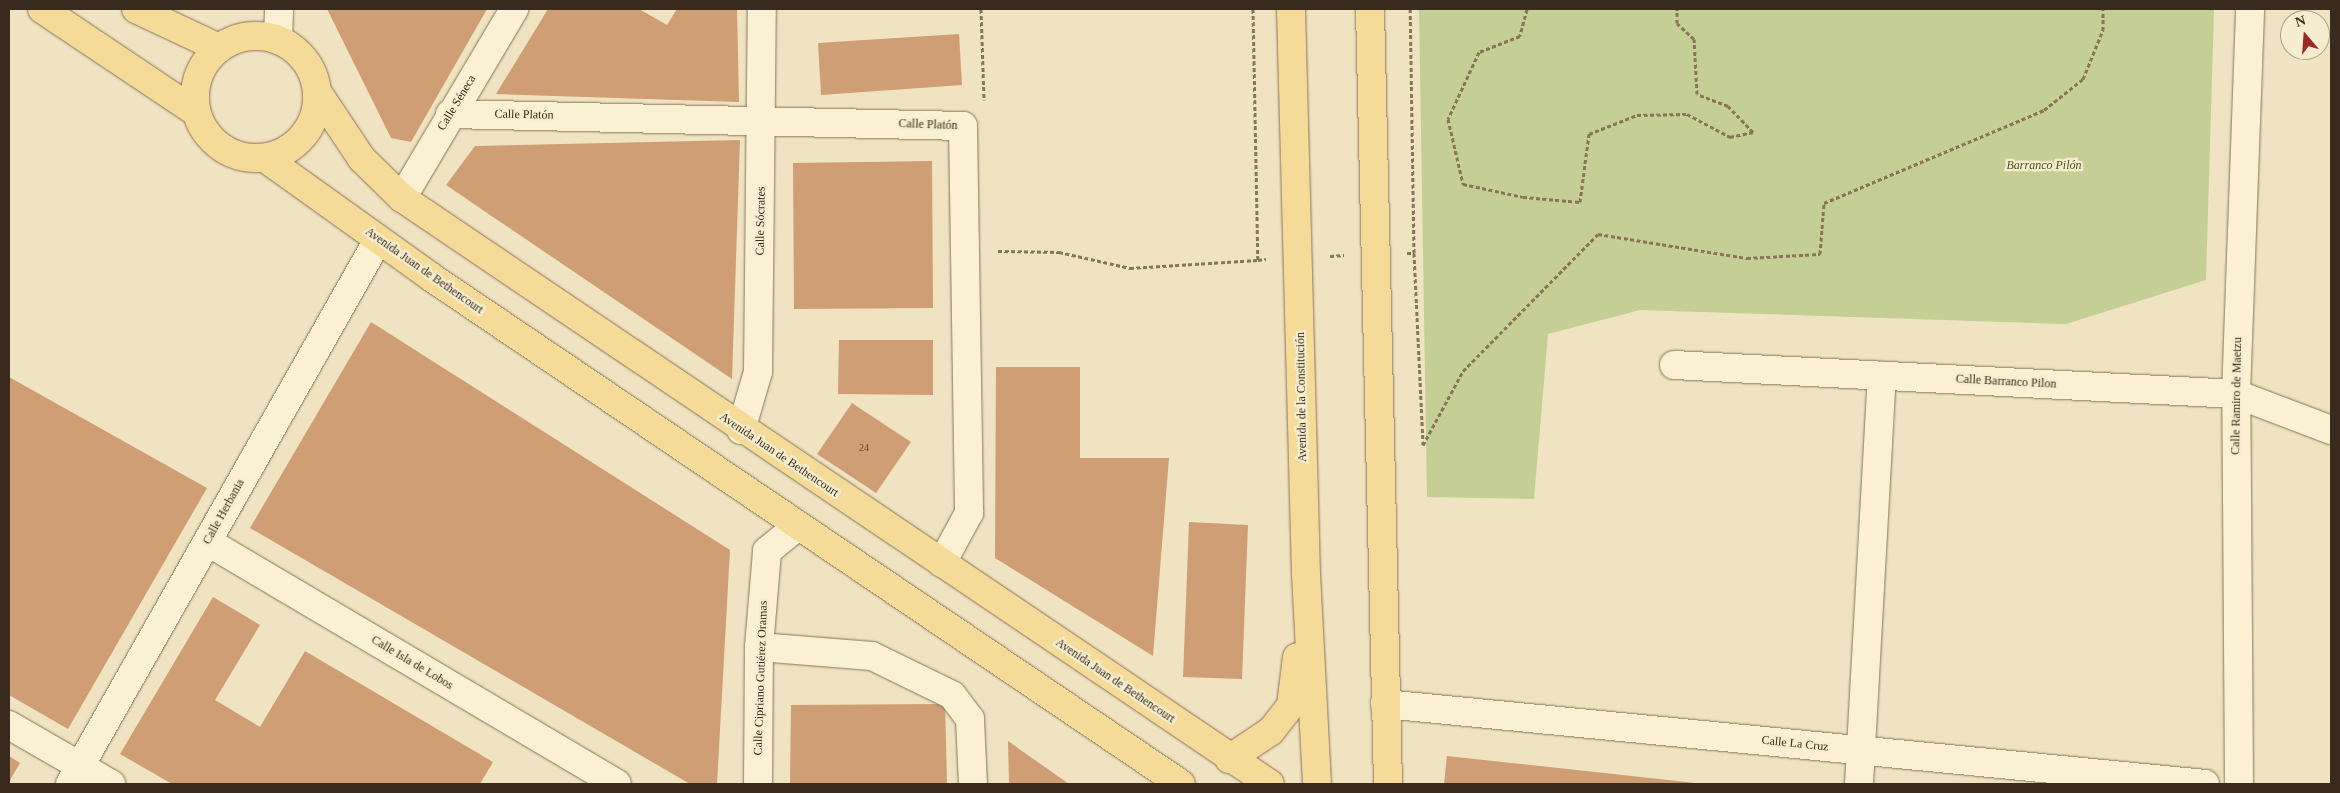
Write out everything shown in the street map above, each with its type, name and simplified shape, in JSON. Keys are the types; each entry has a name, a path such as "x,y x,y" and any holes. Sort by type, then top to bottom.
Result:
{"main road":[{"path":"42,9 196,112"},
{"path":"136,9 219,48"},
{"name":"Avenida de la Constitución","path":"1291,9 1306,574 1317,784"},
{"path":"1370,9 1388,784"},
{"path":"258,36 278,40 303,58 318,93 315,116 304,136 286,151 265,158 242,158 221,148 206,133 196,112 195,89 203,66 219,48 258,36"},
{"name":"Avenida Juan de Bethencourt","path":"318,93 362,159 402,198 741,430 942,563 1229,759 1270,784"},
{"name":"Avenida Juan de Bethencourt","path":"265,158 378,240 798,527 1181,784"},
{"path":"1229,759 1271,731 1292,705 1306,574"}],"street":[{"path":"278,40 279,9"},
{"name":"Calle Séneca","path":"402,198 450,114 514,9"},
{"name":"Calle Sócrates","path":"741,430 758,372 763,121 762,9"},
{"name":"Calle Ramiro de Maetzu","path":"2240,784 2236,394 2250,9"},
{"name":"Calle Platón","path":"450,114 963,126 968,513 942,563"},
{"name":"Calle Herbania","path":"75,775 378,240"},
{"name":"Calle Barranco Pilon","path":"1674,365 2236,394 2331,430"},
{"path":"1859,784 1882,376"},
{"name":"Calle Cipriano Gutiérez Oramas","path":"758,784 759,647 767,551 798,527"},
{"name":"Calle Isla de Lobos","path":"208,542 617,784"},
{"path":"759,647 872,656 952,695 970,719 973,784"},
{"name":"Calle La Cruz","path":"1385,704 2205,784"},
{"path":"9,726 75,775 111,784"}],"path":[{"path":"963,126 984,110 986,46 981,9"},
{"path":"1253,9 1258,260"},
{"path":"1410,9 1414,253 1424,445 1463,371 1598,234 1747,258 1820,254 1824,202 2044,110 2083,80 2103,30 2103,9"},
{"path":"1526,9 1520,36 1479,52 1448,118 1463,184 1523,197 1580,202 1589,134 1637,115 1687,114 1730,137 1753,132 1728,106 1697,94 1694,39 1677,23 1677,9"},
{"path":"965,251 1060,252 1130,268 1298,257 1414,253"}],"green space":[{"name":"Barranco Pilón","path":"1419,9 2214,9 2206,280 2066,324 1640,310 1548,334 1534,499 1427,497"}],"building":[{"path":"327,9 487,9 411,142 391,138"},
{"path":"548,9 639,9 667,25 677,9 737,9 739,102 496,94"},
{"path":"959,34 962,85 821,95 818,43"},
{"path":"740,140 732,379 446,185 475,146"},
{"path":"932,161 933,308 794,309 793,163"},
{"path":"371,322 730,550 717,784 690,784 250,528"},
{"path":"839,340 933,340 933,395 838,394"},
{"path":"996,367 1080,367 1080,458 1169,458 1153,656 995,558"},
{"path":"9,377 207,488 68,729 9,695"},
{"path":"852,403 911,442 876,493 817,454"},
{"path":"1189,522 1248,525 1242,679 1183,677"},
{"path":"213,597 260,625 215,700 260,727 305,651 493,762 480,784 172,784 120,754"},
{"path":"945,704 947,784 790,784 791,705"},
{"path":"1008,741 1069,784 1009,784"},
{"path":"9,756 20,763 9,782"},
{"path":"1447,756 1696,783 1696,784 1444,784"}]}
